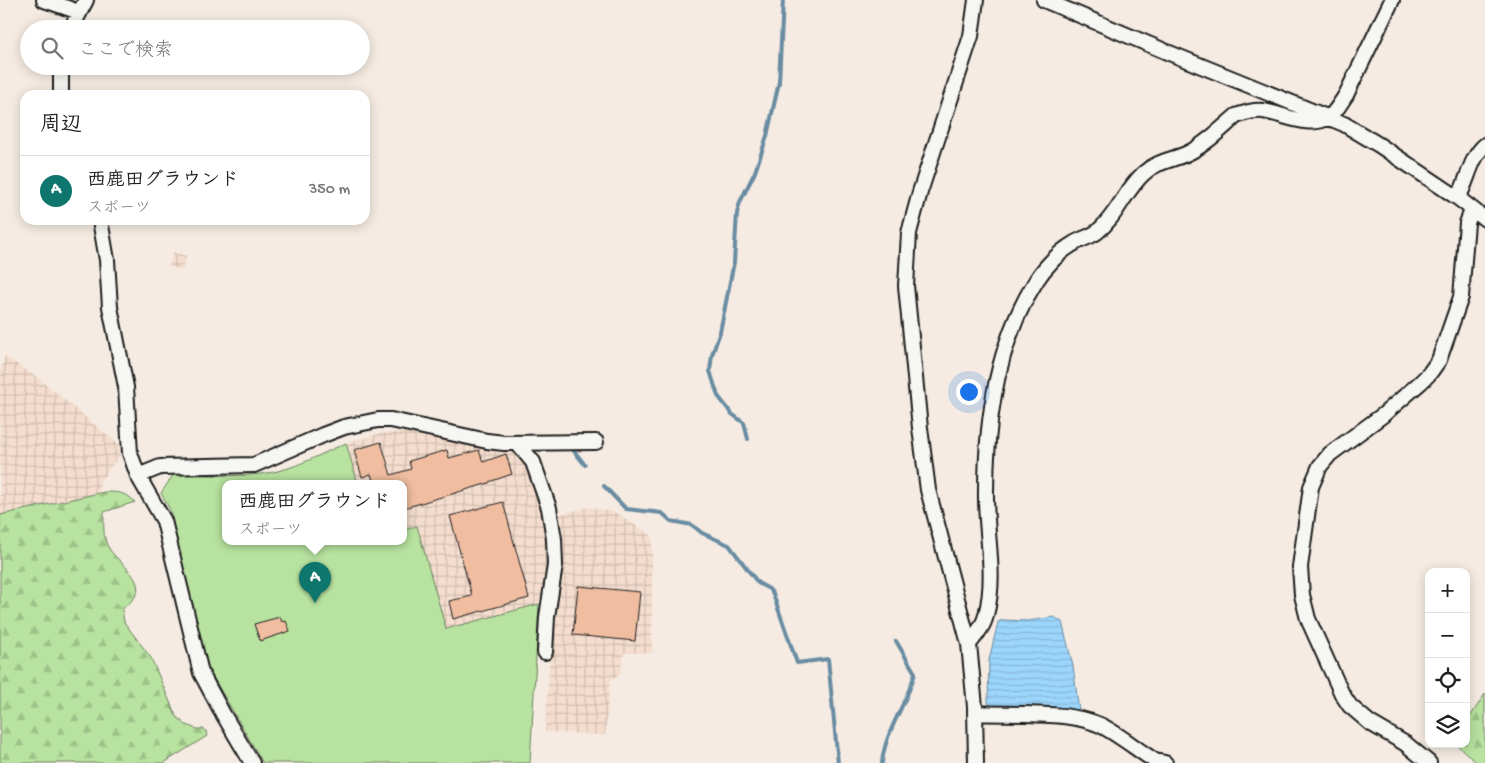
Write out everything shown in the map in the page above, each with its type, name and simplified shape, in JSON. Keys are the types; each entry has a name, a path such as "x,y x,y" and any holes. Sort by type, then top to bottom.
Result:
{"street":[{"path":"44,0 83,6 76,20"},
{"path":"976,0 970,36 920,192 909,233 906,286 928,490 969,644 975,713 976,763"},
{"path":"1044,0 1344,124 1458,198 1485,219"},
{"path":"969,644 986,617 989,596 992,563 986,492 994,394 1009,336 1022,304 1037,278 1072,244 1091,236 1108,221 1144,173 1162,161 1189,153 1236,116 1253,111 1262,111 1313,121 1328,117 1346,95 1392,0"},
{"path":"61,75 61,90"},
{"path":"1458,198 1464,189 1477,153 1485,146"},
{"path":"1429,763 1406,744 1370,723 1350,706 1342,694 1308,620 1302,595 1300,567 1311,487 1320,466 1330,454 1383,414 1421,382 1439,360 1461,296 1467,223 1472,210"},
{"path":"101,225 107,260 110,307 126,387 130,453 138,476 164,521 201,673 252,763"},
{"path":"138,476 160,467 254,465 323,435 378,420 391,420 487,441 518,444 596,442"},
{"path":"518,444 534,462 549,508 554,539 555,565 546,617 545,652"},
{"path":"975,713 1069,716 1088,721 1104,727 1155,761 1164,763"}],"shaded area":[{"path":"173,252 186,256 182,271 169,266"},
{"path":"5,357 37,377 119,445 120,455 99,483 100,493 0,515 0,372"},
{"path":"403,432 478,447 524,453 543,511 561,514 589,507 616,513 652,536 652,653 624,653 620,673 610,681 605,735 545,732 550,655 553,651 556,607 563,558 563,525 548,525 546,572 539,604 446,629 417,526 407,529 407,480 357,480 346,443 378,434"}],"green space":[{"path":"346,443 357,480 222,480 222,545 407,545 407,529 417,526 446,629 539,604 530,763 263,763 206,665 170,510 161,493 174,474 253,475 278,471"},
{"path":"104,492 124,494 135,502 104,512 104,531 107,546 130,572 137,585 137,592 134,598 122,609 124,622 151,658 176,716 186,725 203,729 206,731 207,736 164,763 0,763 0,515"},
{"path":"1485,694 1485,763 1477,763 1460,748 1470,748 1470,717"}],"water":[{"path":"1054,617 1062,622 1073,666 1079,711 990,706 988,702 989,660 998,622 1003,620 1028,621"}],"building":[{"path":"381,442 391,475 411,469 409,461 447,450 449,458 479,450 483,462 506,454 512,474 489,483 407,507 407,480 373,480 371,474 362,477 354,450"},
{"path":"503,502 529,598 453,619 449,601 472,596 450,516"},
{"path":"578,586 640,592 635,641 573,635"},
{"path":"280,617 282,622 286,621 290,631 260,641 254,624"}],"waterway":[{"path":"748,439 744,423 732,414 718,396 710,371 734,262 737,213 740,202 755,172 767,136 779,82 783,0"},
{"path":"574,451 585,465"},
{"path":"604,486 626,509 662,513 671,521 692,525 702,533 729,545 758,583 769,589 773,594 797,663 828,659 838,763"},
{"path":"882,763 887,739 907,696 915,673 896,641"}],"place":[{"name":"西鹿田グラウンド","path":"315,603"}]}
